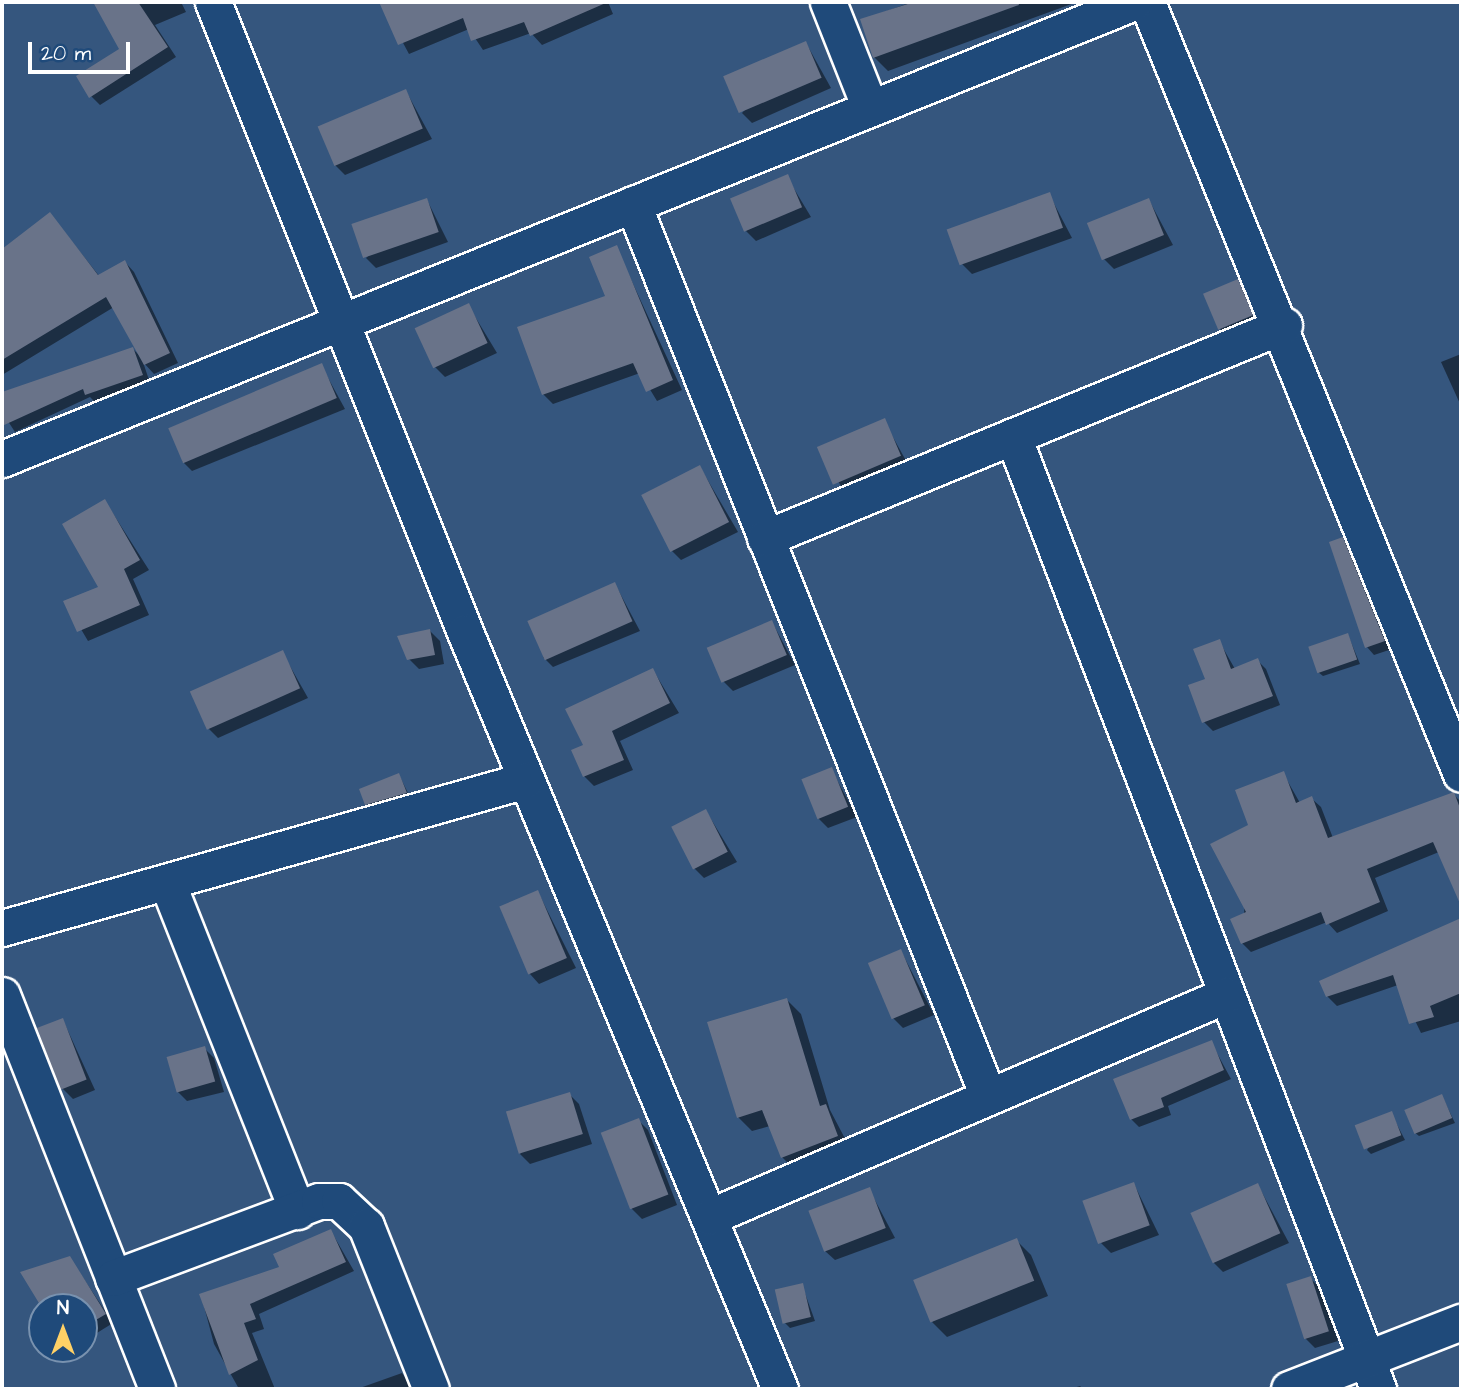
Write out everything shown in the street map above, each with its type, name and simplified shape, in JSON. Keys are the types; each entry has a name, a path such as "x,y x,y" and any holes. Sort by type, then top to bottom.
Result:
{"street":[{"path":"213,2 526,780 780,1389"},
{"path":"828,2 870,108"},
{"path":"2,459 1134,2"},
{"path":"1147,2 1461,774"},
{"path":"633,204 988,1096"},
{"path":"765,538 1281,326"},
{"path":"1013,436 1372,1374"},
{"path":"2,928 526,780"},
{"path":"167,881 298,1211"},
{"path":"2,995 157,1389"},
{"path":"709,1217 1226,995"},
{"path":"113,1278 298,1211 339,1201 355,1211 431,1389"},
{"path":"1289,1389 1372,1374 1461,1322"}],"building":[{"path":"93,2 138,2 168,47 89,98 76,76 119,49"},
{"path":"379,2 608,2 530,36 524,22 471,41 463,18 398,45"},
{"path":"914,2 1018,2 1019,5 873,58 860,19"},
{"path":"806,41 822,78 739,113 723,76"},
{"path":"406,89 423,129 334,166 318,127"},
{"path":"788,174 802,207 744,232 730,199"},
{"path":"1050,192 1063,228 960,265 947,230"},
{"path":"427,198 439,232 363,258 351,224"},
{"path":"1149,198 1164,235 1102,260 1087,223"},
{"path":"50,212 98,275 125,260 170,353 144,365 106,297 2,360 2,249"},
{"path":"617,245 673,380 646,392 633,363 542,395 517,327 605,296 589,257"},
{"path":"1238,279 1253,315 1218,330 1203,294"},
{"path":"469,303 488,343 433,368 415,328"},
{"path":"133,347 143,375 85,395 83,389 2,426 2,392"},
{"path":"322,363 337,398 183,463 168,428"},
{"path":"885,418 901,456 833,485 817,447"},
{"path":"700,465 729,522 670,552 641,495"},
{"path":"105,499 140,560 124,569 140,605 77,632 63,601 98,587 62,524"},
{"path":"1343,537 1385,641 1365,648 1329,542"},
{"path":"615,582 632,621 545,660 527,621"},
{"path":"772,620 787,655 721,683 707,648"},
{"path":"430,629 435,655 407,660 397,636"},
{"path":"1348,633 1357,659 1317,673 1308,647"},
{"path":"1220,639 1231,669 1258,658 1273,696 1202,723 1188,685 1205,679 1193,649"},
{"path":"283,650 300,688 207,730 190,691"},
{"path":"653,668 670,703 612,731 624,760 583,777 571,750 583,745 565,709"},
{"path":"832,767 848,807 818,819 801,779"},
{"path":"1284,771 1296,803 1312,796 1328,838 1454,792 1461,811 1461,906 1433,842 1367,869 1380,902 1326,925 1321,912 1241,944 1230,919 1246,912 1210,844 1248,825 1235,790"},
{"path":"399,773 407,793 365,805 359,789"},
{"path":"706,809 728,852 693,869 671,827"},
{"path":"538,890 567,958 528,975 499,906"},
{"path":"1461,918 1461,993 1430,1006 1434,1017 1409,1024 1393,975 1326,997 1319,981"},
{"path":"901,949 925,1005 892,1019 868,963"},
{"path":"787,998 820,1106 826,1104 838,1136 781,1158 762,1110 737,1118 707,1022"},
{"path":"63,1018 87,1080 61,1090 37,1028"},
{"path":"1212,1040 1224,1070 1161,1098 1164,1107 1130,1120 1113,1079"},
{"path":"205,1046 215,1082 177,1093 167,1057"},
{"path":"570,1092 583,1134 519,1154 506,1112"},
{"path":"1442,1094 1452,1118 1414,1134 1404,1110"},
{"path":"1392,1111 1401,1135 1364,1150 1355,1125"},
{"path":"639,1118 668,1195 630,1209 601,1133"},
{"path":"1134,1182 1150,1225 1098,1244 1082,1201"},
{"path":"1258,1183 1280,1233 1213,1263 1190,1213"},
{"path":"870,1187 886,1228 824,1252 808,1211"},
{"path":"331,1229 346,1262 250,1304 256,1319 244,1323 258,1360 229,1375 199,1294 279,1267 273,1254"},
{"path":"1017,1238 1034,1281 930,1323 913,1280"},
{"path":"70,1256 93,1293 33,1293 20,1272"},
{"path":"1311,1276 1329,1331 1304,1339 1286,1284"},
{"path":"803,1283 811,1317 783,1324 775,1290"},
{"path":"98,1301 106,1314 98,1319"}]}
